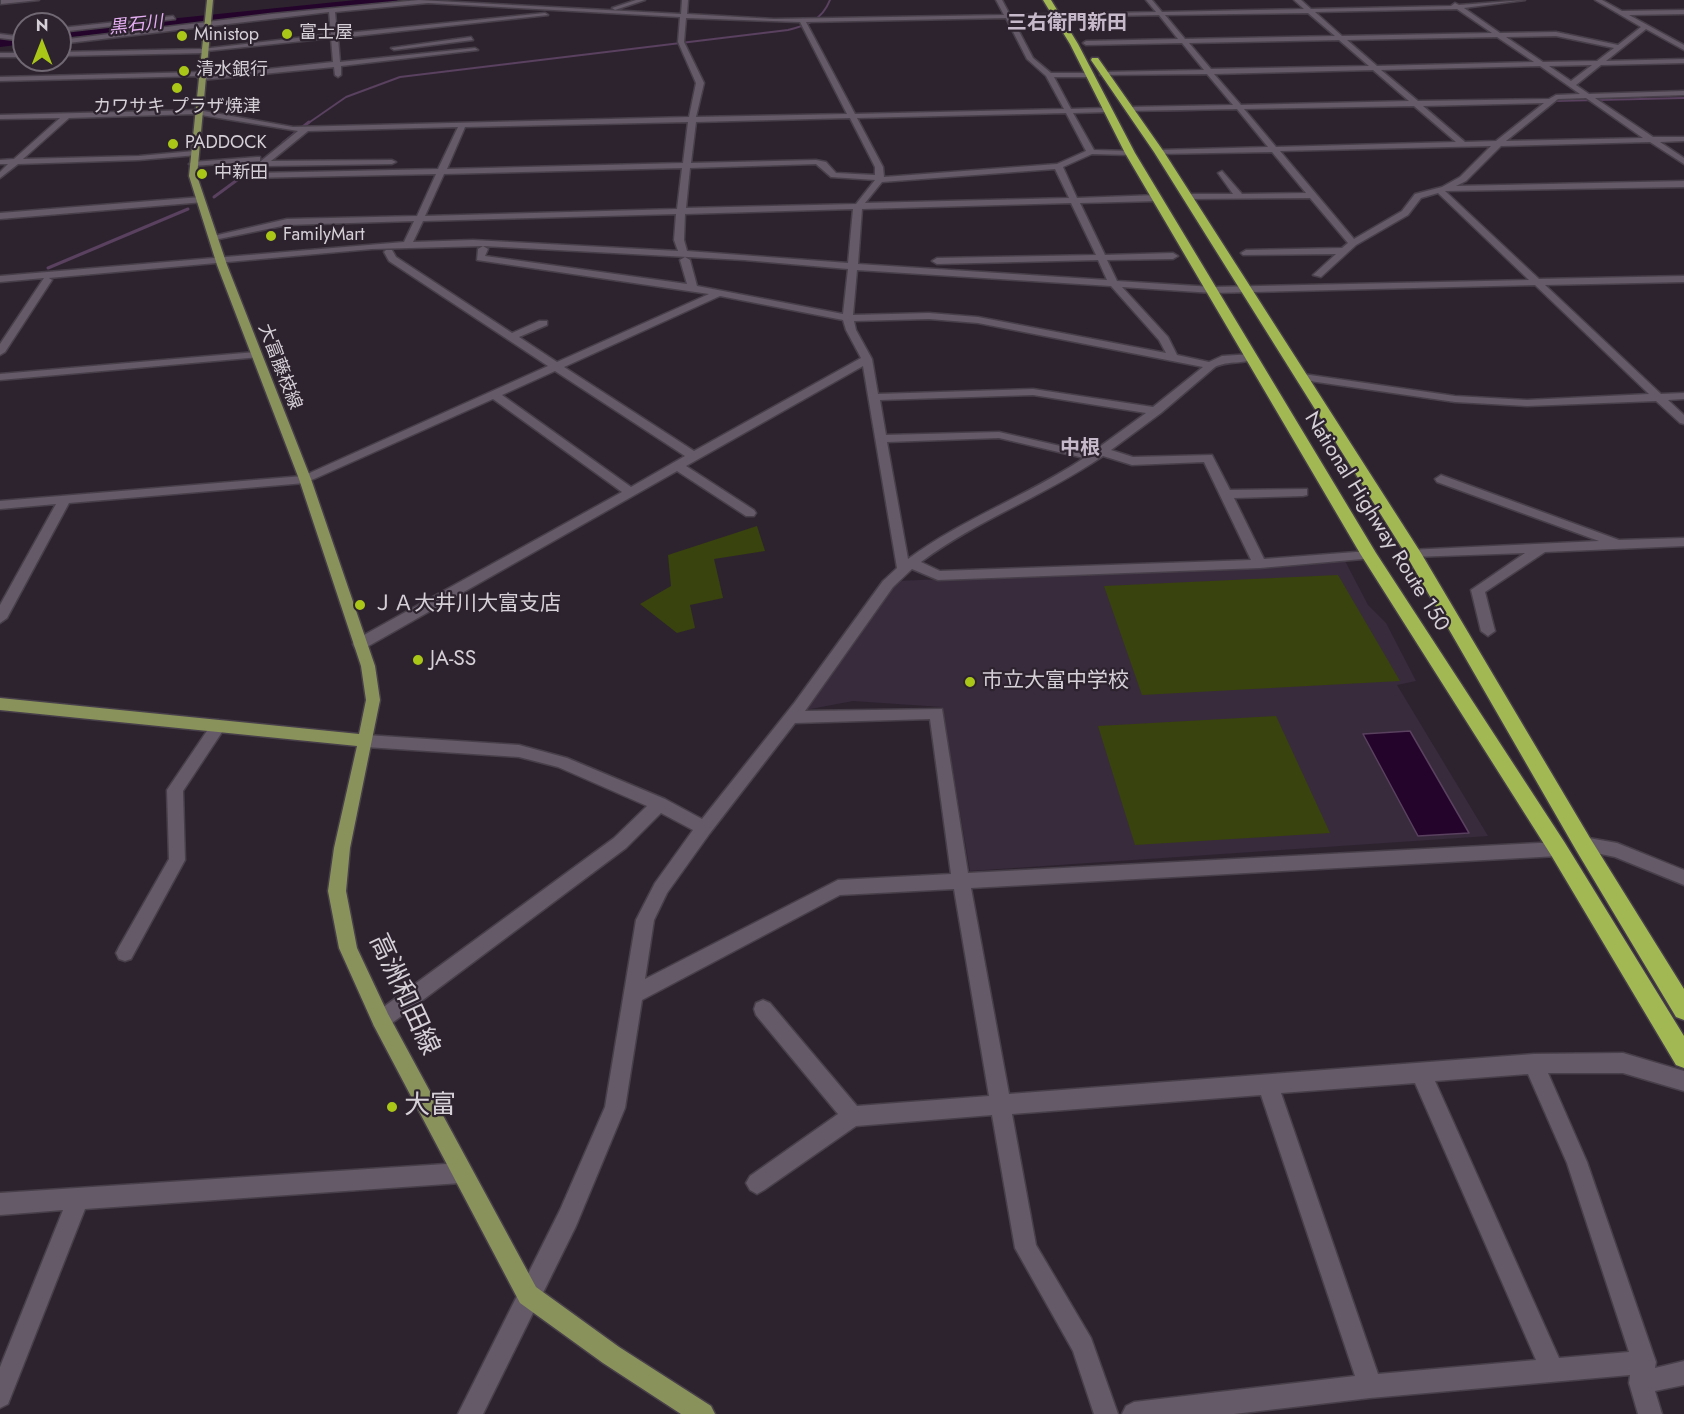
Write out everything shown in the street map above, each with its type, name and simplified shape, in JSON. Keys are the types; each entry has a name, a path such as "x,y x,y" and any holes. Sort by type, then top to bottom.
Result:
{"highway":[{"name":"National Highway Route 150","path":"1047,0 1060,10 1086,43 1107,110 1130,153 1369,555 1558,849 1684,1057"},
{"name":"National Highway Route 150","path":"1060,10 1096,74 1129,109 1159,152 1413,553 1583,844 1684,1009"}],"main road":[{"name":"大富藤枝線","path":"210,0 205,72 198,113 193,176 221,263 305,479 368,666 373,700 366,741"},
{"path":"0,704 366,741"},
{"name":"高洲和田線","path":"366,741 342,848 338,891 348,948 381,1020 528,1295 611,1355 703,1414"}],"street":[{"path":"1,1 36,0"},
{"path":"606,11 642,0"},
{"path":"685,0 681,43 700,83 692,120 679,240 693,288"},
{"path":"999,0 1030,59 1048,75 1091,152"},
{"path":"1149,0 1353,243"},
{"path":"1297,0 1482,160"},
{"path":"1448,0 1684,162"},
{"path":"72,40 208,19 428,1 459,1 804,24 818,20 1007,16 1060,10 1160,13 1310,11 1458,7 1522,0"},
{"path":"1598,0 1684,48"},
{"path":"459,1 466,22"},
{"path":"332,10 338,75"},
{"path":"72,54 205,50 580,10"},
{"path":"1669,12 1684,20"},
{"path":"1622,14 1684,12"},
{"path":"115,24 126,14 162,14"},
{"path":"197,16 208,19"},
{"path":"72,28 185,17"},
{"path":"81,27 91,20"},
{"path":"804,24 850,116 879,166 880,179 858,207 855,267 848,318 851,330 867,359 907,566"},
{"path":"1572,84 1645,27"},
{"path":"1086,43 1556,34 1619,47"},
{"path":"389,48 471,39"},
{"path":"0,79 205,72 337,64 475,50"},
{"path":"326,55 346,53"},
{"path":"1048,75 1684,62"},
{"path":"1462,93 1473,102"},
{"path":"1129,109 1594,99 1684,93"},
{"path":"1442,190 1463,179 1499,143 1553,99"},
{"path":"0,117 198,113 303,128 1107,110"},
{"path":"0,176 67,115"},
{"path":"408,244 463,124"},
{"path":"303,128 260,161 248,176 816,162 823,164 834,175 880,179 1058,166 1091,152 1130,153"},
{"path":"1159,152 1684,139"},
{"path":"0,162 139,158 401,161"},
{"path":"435,161 447,160"},
{"path":"1058,166 1114,284 1164,339 1174,359"},
{"path":"1222,173 1239,196"},
{"path":"1318,275 1353,243 1405,213 1418,196 1442,190 1684,184"},
{"path":"1442,190 1684,421"},
{"path":"1188,197 1311,195"},
{"path":"214,237 287,222 1157,198"},
{"path":"0,216 201,200"},
{"path":"0,282 47,280 408,244 518,244 836,269 855,267 1213,290 1684,279"},
{"path":"0,282 221,263 388,252 483,249 684,257"},
{"path":"483,249 480,258 693,288 848,318 929,315 978,320 1174,359 1211,364"},
{"path":"1246,253 1344,251"},
{"path":"388,252 392,259 695,457"},
{"path":"937,261 1173,256"},
{"path":"0,352 47,280"},
{"path":"0,505 305,479 717,294"},
{"path":"511,337 543,323"},
{"path":"0,377 256,355"},
{"path":"470,1414 568,1218 615,1108 645,920 661,888 704,828 791,717 888,584 907,566 931,548 1065,476 1098,455 1157,411 1211,364 1222,359 1252,357"},
{"path":"360,644 867,359"},
{"path":"1303,377 1455,399 1562,403 1684,396"},
{"path":"874,397 1033,392 1157,411"},
{"path":"494,394 630,492"},
{"path":"881,439 999,435 1132,461 1208,459 1260,564"},
{"path":"678,466 750,513"},
{"path":"1441,479 1622,545"},
{"path":"1226,494 1303,492"},
{"path":"0,618 64,500"},
{"path":"1413,553 1684,542"},
{"path":"1488,631 1478,590 1541,548"},
{"path":"907,566 938,576 1260,564 1369,555"},
{"path":"791,717 937,713 961,881 1026,1248 1083,1346 1106,1414"},
{"path":"125,953 177,860 175,790 218,726"},
{"path":"366,741 519,752 561,762 659,804 704,828"},
{"path":"381,1020 620,843 659,804"},
{"path":"1583,844 1617,850 1684,878"},
{"path":"633,995 838,888 1558,849"},
{"path":"763,1009 853,1116"},
{"path":"757,1183 853,1116 1534,1064 1623,1063 1684,1082"},
{"path":"1534,1064 1577,1162 1642,1373 1650,1414"},
{"path":"1421,1072 1552,1369"},
{"path":"1268,1085 1370,1386"},
{"path":"0,1204 462,1173"},
{"path":"0,1396 78,1199"},
{"path":"1134,1414 1370,1386 1552,1369 1684,1373"}],"shaded area":[{"path":"1345,561 1368,605 1386,623 1416,681 1397,685 1488,836 970,871 942,707 853,701 805,710 898,581"},
{"path":"1410,731 1469,833 1418,836 1363,734"}],"green space":[{"path":"757,526 765,551 714,559 723,598 690,605 695,628 677,633 640,604 671,586 668,555"},
{"path":"1338,575 1400,681 1142,695 1104,586"},
{"path":"1276,716 1330,833 1135,845 1098,726"}],"waterway":[{"name":"黒石川","path":"72,33 392,0"},
{"path":"307,124 346,97 400,77 788,30 814,21 827,7 830,0"},
{"name":"黒石川","path":"0,43 12,42"},
{"path":"1554,101 1684,98"},
{"path":"1144,111 1199,110"},
{"path":"902,117 1094,112"},
{"path":"757,120 839,118"},
{"path":"283,143 309,122"},
{"path":"214,197 248,172"},
{"path":"48,268 188,209"}],"place":[{"name":"富士屋","path":"287,34"},
{"name":"Ministop","path":"182,36"},
{"name":"清水銀行","path":"184,71"},
{"name":"カワサキ プラザ焼津","path":"177,88"},
{"name":"PADDOCK","path":"173,144"},
{"name":"中新田","path":"202,174"},
{"name":"FamilyMart","path":"271,236"},
{"name":"ＪＡ大井川大富支店","path":"360,605"},
{"name":"JA-SS","path":"418,660"},
{"name":"市立大富中学校","path":"970,682"},
{"name":"大富","path":"392,1107"}],"district":[{"name":"三右衛門新田","path":"1067,24"},
{"name":"中根","path":"1080,449"}]}
